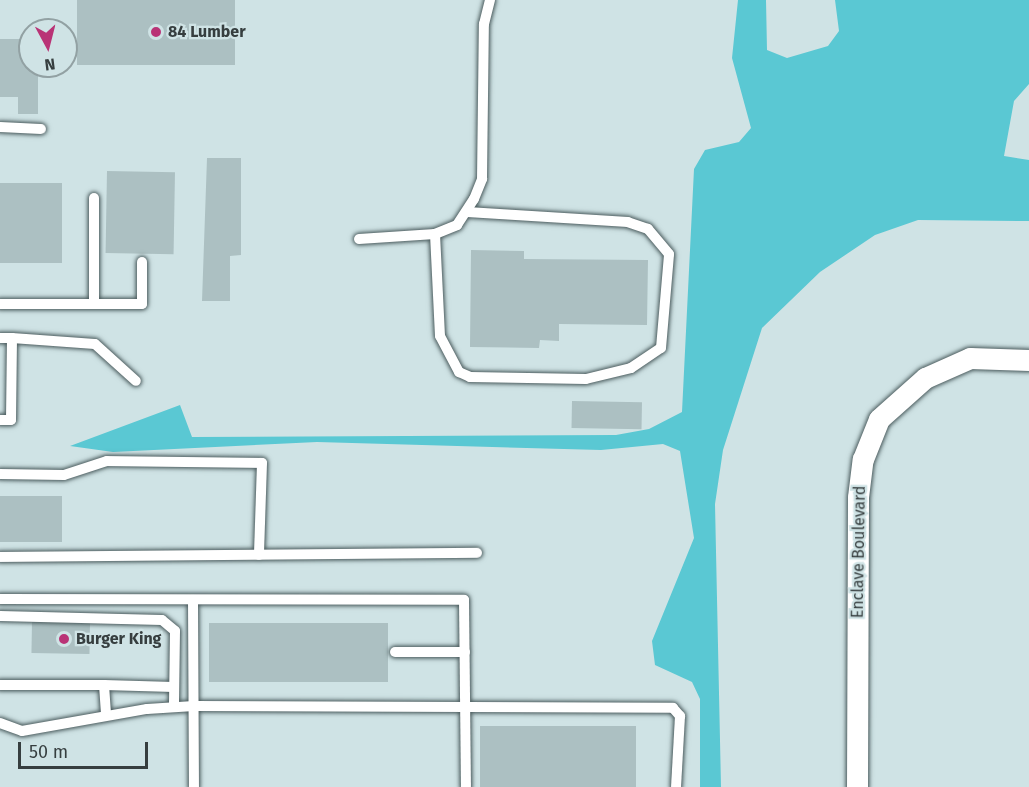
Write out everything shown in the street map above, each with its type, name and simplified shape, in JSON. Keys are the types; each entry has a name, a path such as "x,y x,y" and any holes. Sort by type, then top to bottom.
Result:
{"street":[{"name":"Enclave Boulevard","path":"857,787 858,497 863,459 879,419 925,378 970,358 1029,360"}],"lane":[{"path":"359,239 435,234 457,225 466,212 482,179 484,24 490,0"},
{"path":"0,127 41,129"},
{"path":"94,198 94,304"},
{"path":"435,234 440,336 459,372 470,377 586,378 632,368 661,348 669,254 648,229 628,222 466,212"},
{"path":"0,304 142,304 142,262"},
{"path":"0,420 11,420 6,338 95,344 136,381"},
{"path":"0,474 64,475 107,461 262,464 259,555"},
{"path":"0,557 477,553"},
{"path":"0,599 464,600 466,787"},
{"path":"194,601 194,787"},
{"path":"0,616 162,620 175,631 174,707"},
{"path":"395,652 465,652"},
{"path":"0,685 174,687"},
{"path":"104,685 106,715"},
{"path":"0,723 22,731 106,715 194,706 465,710 673,708 680,716 676,787"}],"shaded area":[{"path":"738,0 766,0 767,50 787,58 828,46 839,31 835,0 1029,0 1029,84 1014,101 1004,156 1029,160 1029,221 918,220 875,235 820,272 762,328 723,450 715,504 721,787 700,787 700,699 692,682 655,665 652,641 694,538 680,451 663,444 601,450 317,442 113,452 70,446 180,405 192,437 616,435 649,429 682,412 694,169 705,150 739,142 751,128 732,58"}],"building":[{"name":"84 Lumber","path":"77,0 235,0 235,65 78,65"},
{"path":"0,39 18,39 18,78 38,78 38,114 18,114 18,97 0,97"},
{"path":"207,158 241,158 241,255 230,256 230,301 202,301"},
{"path":"107,171 175,172 174,254 106,253"},
{"path":"0,183 62,183 62,263 0,263"},
{"path":"471,250 524,251 524,259 648,260 647,325 559,324 559,341 540,340 539,348 470,347"},
{"path":"572,401 642,402 642,429 572,428"},
{"path":"0,496 62,496 62,542 0,542"},
{"path":"32,622 90,623 89,654 31,653"},
{"path":"209,623 388,623 388,682 209,682"},
{"path":"480,726 636,726 636,787 480,787"}],"place":[{"name":"84 Lumber","path":"156,32"},
{"name":"Burger King","path":"64,639"}]}
